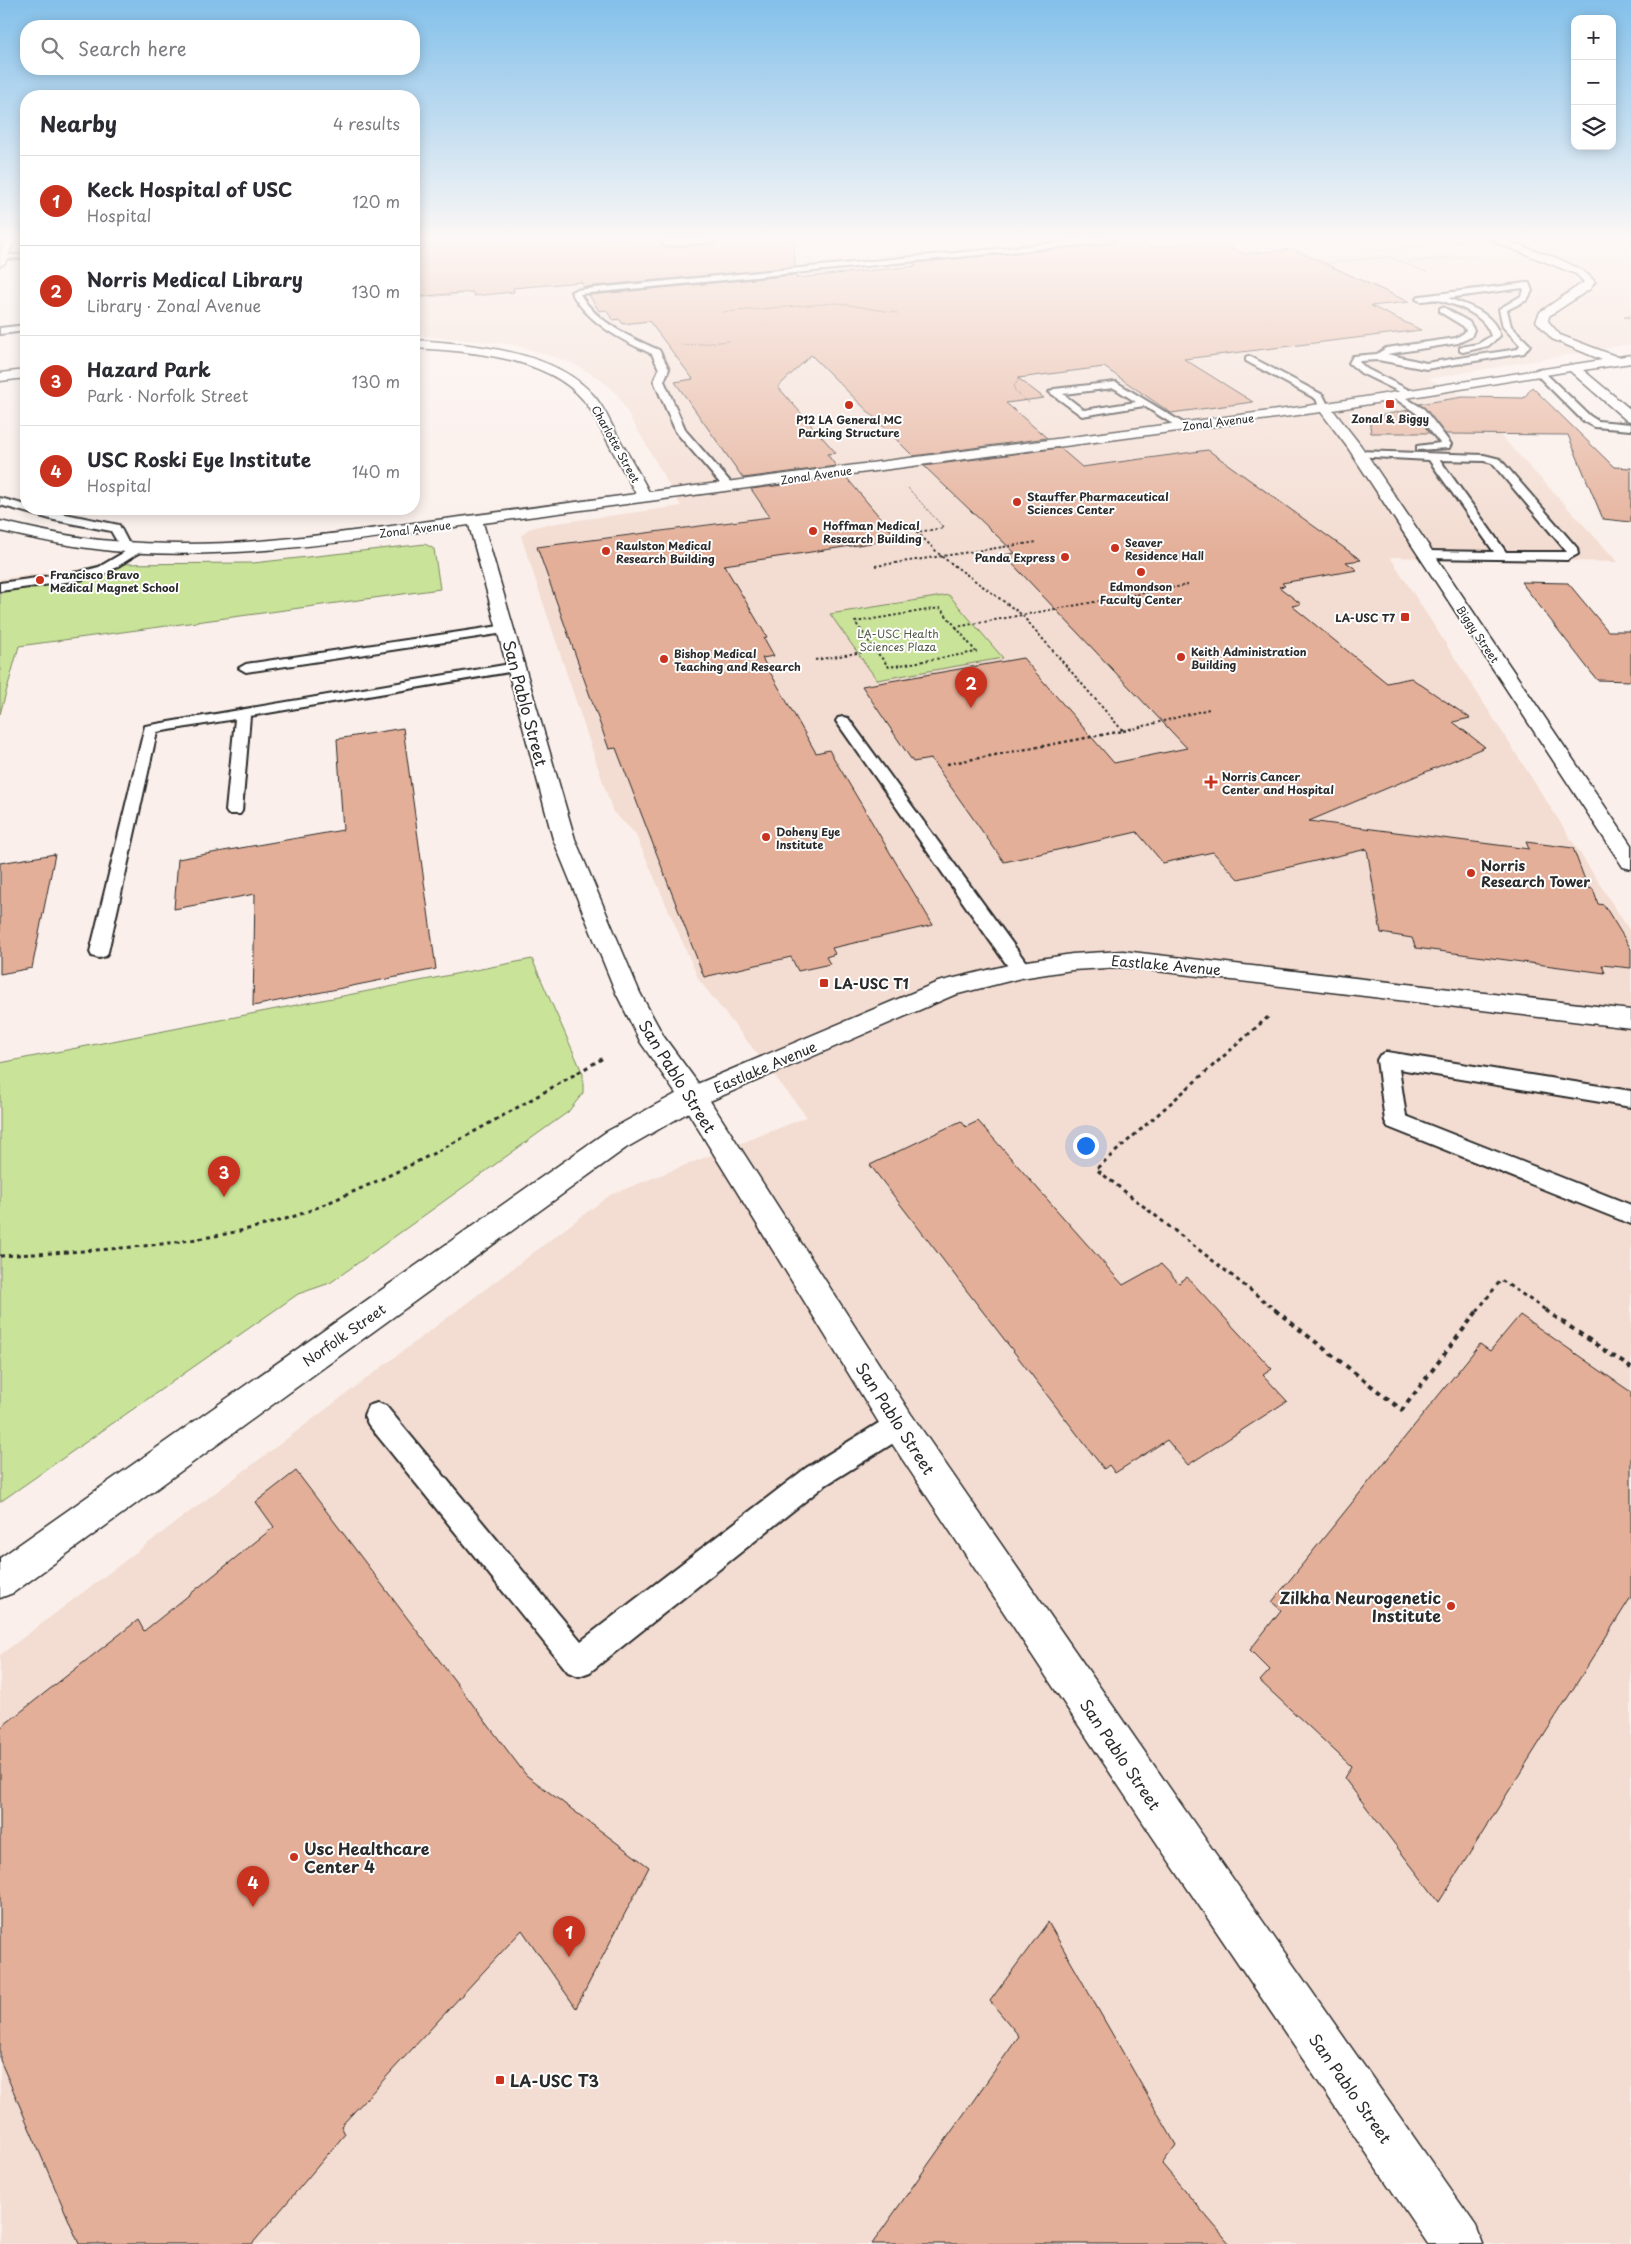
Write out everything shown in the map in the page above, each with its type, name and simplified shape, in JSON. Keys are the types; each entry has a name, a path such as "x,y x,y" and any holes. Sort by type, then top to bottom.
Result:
{"street":[{"name":"Charlotte Street","path":"424,345 456,347 510,357 551,371 577,386 594,404 645,498"},
{"path":"1577,345 1616,361"},
{"path":"1598,345 1631,358"},
{"name":"Zonal Avenue","path":"0,526 30,534 133,548 202,550 254,547 475,521 1324,407 1631,358"},
{"path":"1572,367 1631,417"},
{"path":"0,377 20,375"},
{"name":"Biggy Street","path":"1324,407 1356,450 1631,862"},
{"name":"San Pablo Street","path":"475,521 564,839 628,993 654,1043 693,1097 899,1425 1164,1818 1458,2244"},
{"name":"Eastlake Avenue","path":"693,1097 947,988 1021,970 1072,962 1123,959 1177,964 1631,1019"},
{"name":"Norfolk Street","path":"0,1580 616,1140 693,1097"}],"lane":[{"path":"639,345 656,352 664,369 659,381 681,432 729,487"},
{"path":"1376,357 1386,351 1431,345"},
{"path":"1356,450 1438,448 1446,444 1420,411 1402,394 1358,368 1354,363 1356,358 1398,358 1484,345"},
{"path":"1376,357 1426,366 1508,354 1520,351 1525,345"},
{"path":"1249,359 1320,397 1324,407"},
{"path":"1539,372 1586,418 1595,424 1631,427"},
{"path":"1146,403 1082,413 1054,392 1116,385 1146,403 1183,426"},
{"path":"1356,450 1432,457 1484,458 1496,461 1573,551 1572,554 1567,556 1426,555"},
{"path":"1432,457 1503,556"},
{"path":"0,501 20,507"},
{"path":"0,587 80,576 103,570 133,548 115,528 50,515"},
{"path":"246,668 506,629"},
{"path":"99,952 150,729 516,667"},
{"path":"234,811 243,713"},
{"path":"844,721 1021,970"},
{"path":"1631,1099 1387,1060 1396,1121 1631,1215"},
{"path":"377,1415 579,1661 816,1477 899,1425"}],"path":[{"path":"680,347 699,345"},
{"path":"902,481 944,528 917,532 941,556 1021,614 1123,731"},
{"path":"874,566 1037,542"},
{"path":"956,627 1188,585"},
{"path":"940,608 956,627 976,652 889,667 855,622 940,608"},
{"path":"815,660 875,650"},
{"path":"948,764 1123,731 1209,709"},
{"path":"1268,1016 1096,1169 1402,1410 1501,1280 1631,1368"},
{"path":"0,1256 135,1248 213,1236 286,1219 377,1182 457,1141 606,1057"}],"shaded area":[{"path":"512,345 1627,345 1428,379 1464,396 1618,562 1390,557 1631,933 1631,2244 0,2244 0,1655 610,1195 807,1117 699,980 635,833 613,812 521,536 528,529 542,525 681,506 617,394 600,379 572,363"},
{"name":"Francisco Bravo Medical Magnet School","path":"86,568 80,581 0,592 0,579"}],"green space":[{"path":"425,544 434,549 440,589 19,646 0,714 0,592 80,581 86,568 105,564 253,563"},
{"name":"LA-USC Health Sciences Plaza","path":"949,595 1003,658 877,680 830,614"},
{"path":"532,959 583,1074 583,1093 568,1112 330,1283 298,1294 0,1502 0,1063"}],"building":[{"path":"667,345 1301,345 1184,359 1253,402 1171,413 1104,367 1018,378 1044,398 1006,403 1047,438 913,456 811,355 778,387 836,453 827,454 836,466 743,478 675,382 693,379"},
{"path":"1532,387 1614,467 1631,468 1631,522 1603,519 1568,435 1445,434 1425,408 1419,404 1463,397 1524,398"},
{"path":"1408,410 1415,414 1430,433 1371,433 1369,418"},
{"path":"1060,448 1082,467 1208,450 1361,560 1346,562 1357,570 1282,583 1285,586 1279,587 1301,604 1292,606 1387,683 1411,678 1470,718 1453,722 1485,747 1309,821 1529,849 1526,842 1573,848 1588,888 1593,889 1598,904 1604,905 1631,949 1631,968 1602,965 1605,973 1416,948 1412,938 1381,933 1367,849 1238,879 1213,852 1163,863 1137,832 1004,862 931,759 913,762 862,686 1023,658 1114,763 1187,748 1004,555 1015,553 924,466"},
{"path":"846,477 898,539 724,565 767,637 764,638 774,656 762,658 816,753 829,750 933,925 832,948 835,954 826,957 830,964 798,971 791,957 704,977 616,748 609,749 537,547 770,517 751,489"},
{"path":"1521,582 1568,583 1608,631 1631,631 1631,681 1597,680"},
{"path":"403,728 436,969 253,1006 255,894 174,909 178,859 343,830 337,739"},
{"path":"55,854 32,968 0,974 0,863"},
{"path":"961,1121 966,1127 978,1121 1123,1285 1161,1264 1179,1283 1187,1277 1272,1369 1263,1375 1287,1401 1188,1465 1167,1440 1115,1473 1109,1465 1104,1469 870,1165"},
{"name":"Zilkha Neurogenetic Institute","path":"1520,1315 1631,1392 1631,1597 1439,1902 1344,1778 1351,1766 1260,1681 1270,1670 1250,1650 1281,1610 1272,1602 1480,1344 1490,1351"},
{"name":"Usc Healthcare Center 4","path":"296,1471 526,1775 649,1867 576,2008 522,1930 341,2126 345,2134 252,2244 79,2244 0,2060 0,1728 138,1620 144,1631 274,1527 256,1502"},
{"path":"1048,1922 1176,2145 1162,2164 1230,2244 872,2244 1019,2036 990,2001"}],"place":[{"name":"Zonal & Biggy","path":"1390,404"},
{"name":"P12 LA General MC Parking Structure","path":"849,405"},
{"name":"Stauffer Pharmaceutical Sciences Center","path":"1017,502"},
{"name":"Hoffman Medical Research Building","path":"813,531"},
{"name":"Seaver Residence Hall","path":"1115,548"},
{"name":"Raulston Medical Research Building","path":"606,551"},
{"name":"Panda Express","path":"1065,557"},
{"name":"Edmondson Faculty Center","path":"1141,572"},
{"name":"Francisco Bravo Medical Magnet School","path":"40,580"},
{"name":"LA-USC T7","path":"1405,617"},
{"name":"Keith Administration Building","path":"1181,657"},
{"name":"Bishop Medical Teaching and Research","path":"664,659"},
{"name":"Norris Medical Library","path":"971,708"},
{"name":"Norris Cancer Center and Hospital","path":"1211,782"},
{"name":"Doheny Eye Institute","path":"766,837"},
{"name":"Norris Research Tower","path":"1471,873"},
{"name":"LA-USC T1","path":"824,983"},
{"name":"Hazard Park","path":"224,1197"},
{"name":"Zilkha Neurogenetic Institute","path":"1451,1606"},
{"name":"Usc Healthcare Center 4","path":"294,1857"},
{"name":"USC Roski Eye Institute","path":"253,1907"},
{"name":"Keck Hospital of USC","path":"569,1957"},
{"name":"LA-USC T3","path":"500,2080"}]}
